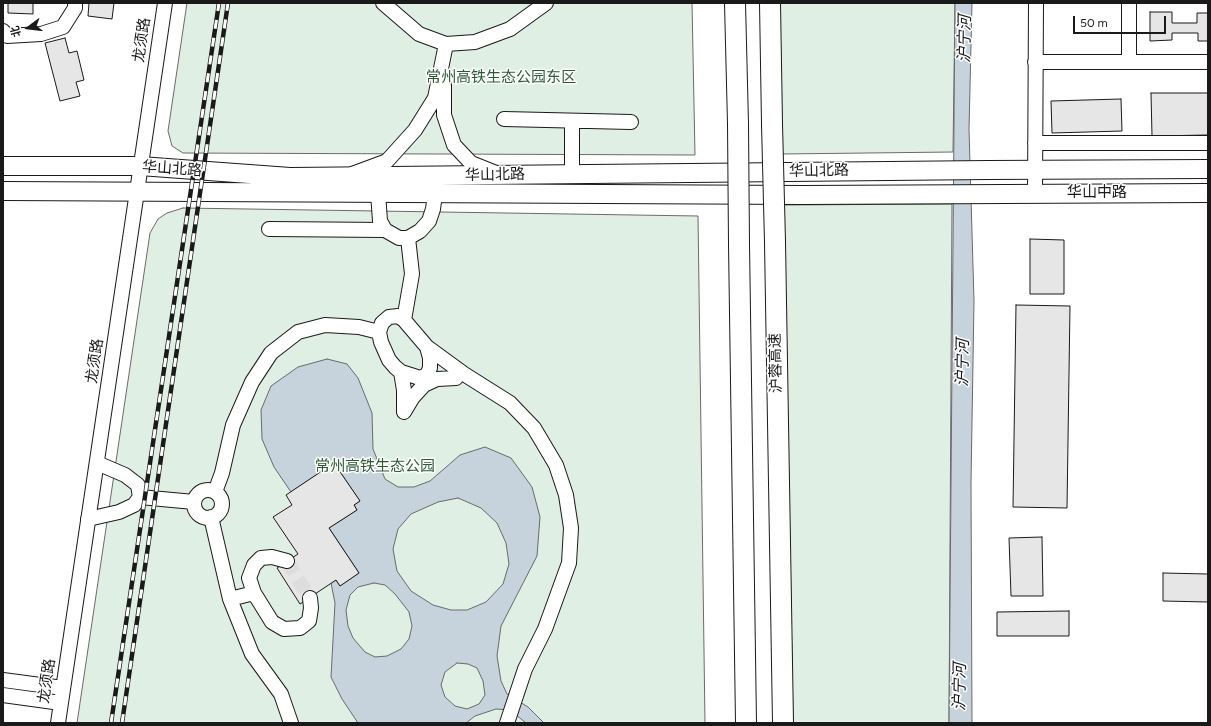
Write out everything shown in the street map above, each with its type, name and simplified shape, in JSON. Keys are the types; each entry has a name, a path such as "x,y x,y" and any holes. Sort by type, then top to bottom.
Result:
{"highway":[{"path":"735,3 746,723"},
{"name":"沪蓉高速","path":"770,3 783,723"}],"main road":[{"name":"华山北路","path":"3,166 140,166 290,177 988,170"},
{"name":"华山中路","path":"988,170 1208,169"},
{"name":"华山北路","path":"3,191 803,195 986,193"},
{"name":"华山中路","path":"986,193 1208,193"}],"street":[{"path":"3,31 7,36 41,34 64,27 75,3"},
{"name":"龙须路","path":"58,723 165,3"},
{"path":"383,3 419,34 446,44 475,42 510,29 546,3"},
{"path":"1035,193 1036,3"},
{"path":"1129,3 1129,62"},
{"path":"446,44 444,115 454,145 471,163 500,175"},
{"path":"344,176 387,161 415,130 435,98 446,44"},
{"path":"1035,62 1208,62"},
{"path":"504,119 631,122"},
{"path":"572,120 572,174"},
{"path":"1035,144 1208,143"},
{"path":"378,193 380,221 385,230"},
{"path":"269,229 385,230 399,238 408,238 420,231 429,221 433,209 435,194"},
{"path":"404,320 412,274 408,238"},
{"path":"427,347 430,358 426,377 404,412 404,390 401,372 385,352 379,332 382,323 389,317 398,316 404,320 427,347 476,382 510,403 534,428 556,465 566,496 571,528 569,563 561,589 545,629 524,669 507,723"},
{"path":"215,492 222,473 233,425 252,382 271,353 298,332 325,325 359,327 379,332"},
{"path":"401,372 426,377 456,378 476,382"},
{"path":"88,519 119,512 134,505 140,497 138,485 124,475 97,463"},
{"path":"211,490 215,492 222,504 218,512 211,517 202,517 195,511 195,497 202,491 211,490"},
{"path":"140,497 194,502"},
{"path":"211,517 230,599 252,654 281,694 291,723"},
{"path":"287,561 272,557 261,558 254,565 249,578 254,593 272,622 284,629 300,628 309,621 311,608 310,598"},
{"path":"230,599 254,593"},
{"path":"3,680 64,688"},
{"path":"3,695 61,703"}],"green space":[{"name":"常州高铁生态公园东区","path":"187,3 692,3 695,155 183,153 172,146 168,131"},
{"path":"779,3 955,3 953,152 781,154"},
{"path":"952,204 949,723 793,723 784,205"},
{"name":"常州高铁生态公园","path":"183,208 698,216 705,723 77,723 150,233 158,219 167,213"}],"water":[{"name":"沪宁河","path":"955,3 972,3 969,129 974,301 971,483 972,723 949,723"},
{"path":"327,359 347,364 358,378 372,413 373,449 385,479 398,487 414,487 430,481 460,455 485,447 511,458 532,487 540,517 537,556 501,626 497,656 501,681 507,694 528,707 544,723 526,723 510,710 496,709 475,716 466,723 358,723 342,699 331,677 335,603 331,583 336,580 340,586 359,573 329,528 357,510 354,505 360,501 334,463 291,492 274,467 262,439 261,410 271,386 298,367","holes":["458,498 481,508 497,523 506,543 509,564 503,584 486,602 467,610 451,610 433,605 411,591 397,571 393,549 398,529 411,514 438,502","374,583 385,585 395,594 409,612 412,626 409,639 401,649 387,656 375,657 365,652 353,638 348,626 346,610 350,595 358,587","457,663 468,664 477,668 483,681 485,695 479,704 467,709 455,706 445,697 441,685 445,672"]}],"building":[{"path":"8,3 33,3 33,14 8,13"},
{"path":"89,3 114,3 112,19 88,16"},
{"path":"1150,12 1172,12 1172,23 1197,23 1197,13 1208,13 1208,41 1198,41 1198,33 1172,33 1172,40 1150,41"},
{"path":"65,38 69,53 77,51 84,80 76,82 80,96 60,101 45,43"},
{"path":"1151,93 1208,93 1208,135 1152,136"},
{"path":"1121,99 1122,131 1052,133 1051,101"},
{"path":"1030,239 1064,240 1064,294 1030,294"},
{"path":"1016,305 1070,306 1067,508 1013,507"},
{"path":"334,463 360,501 354,505 357,510 329,528 359,573 340,586 336,580 300,604 277,568 298,554 273,517 292,505 286,495"},
{"path":"1042,537 1043,596 1011,596 1009,538"},
{"path":"1163,573 1208,574 1208,602 1163,601"},
{"path":"1069,611 1069,636 997,636 997,612"}],"tunnel":[{"path":"287,561 310,598"}],"railway":[{"path":"111,723 219,3"},
{"path":"122,723 228,3"}]}
